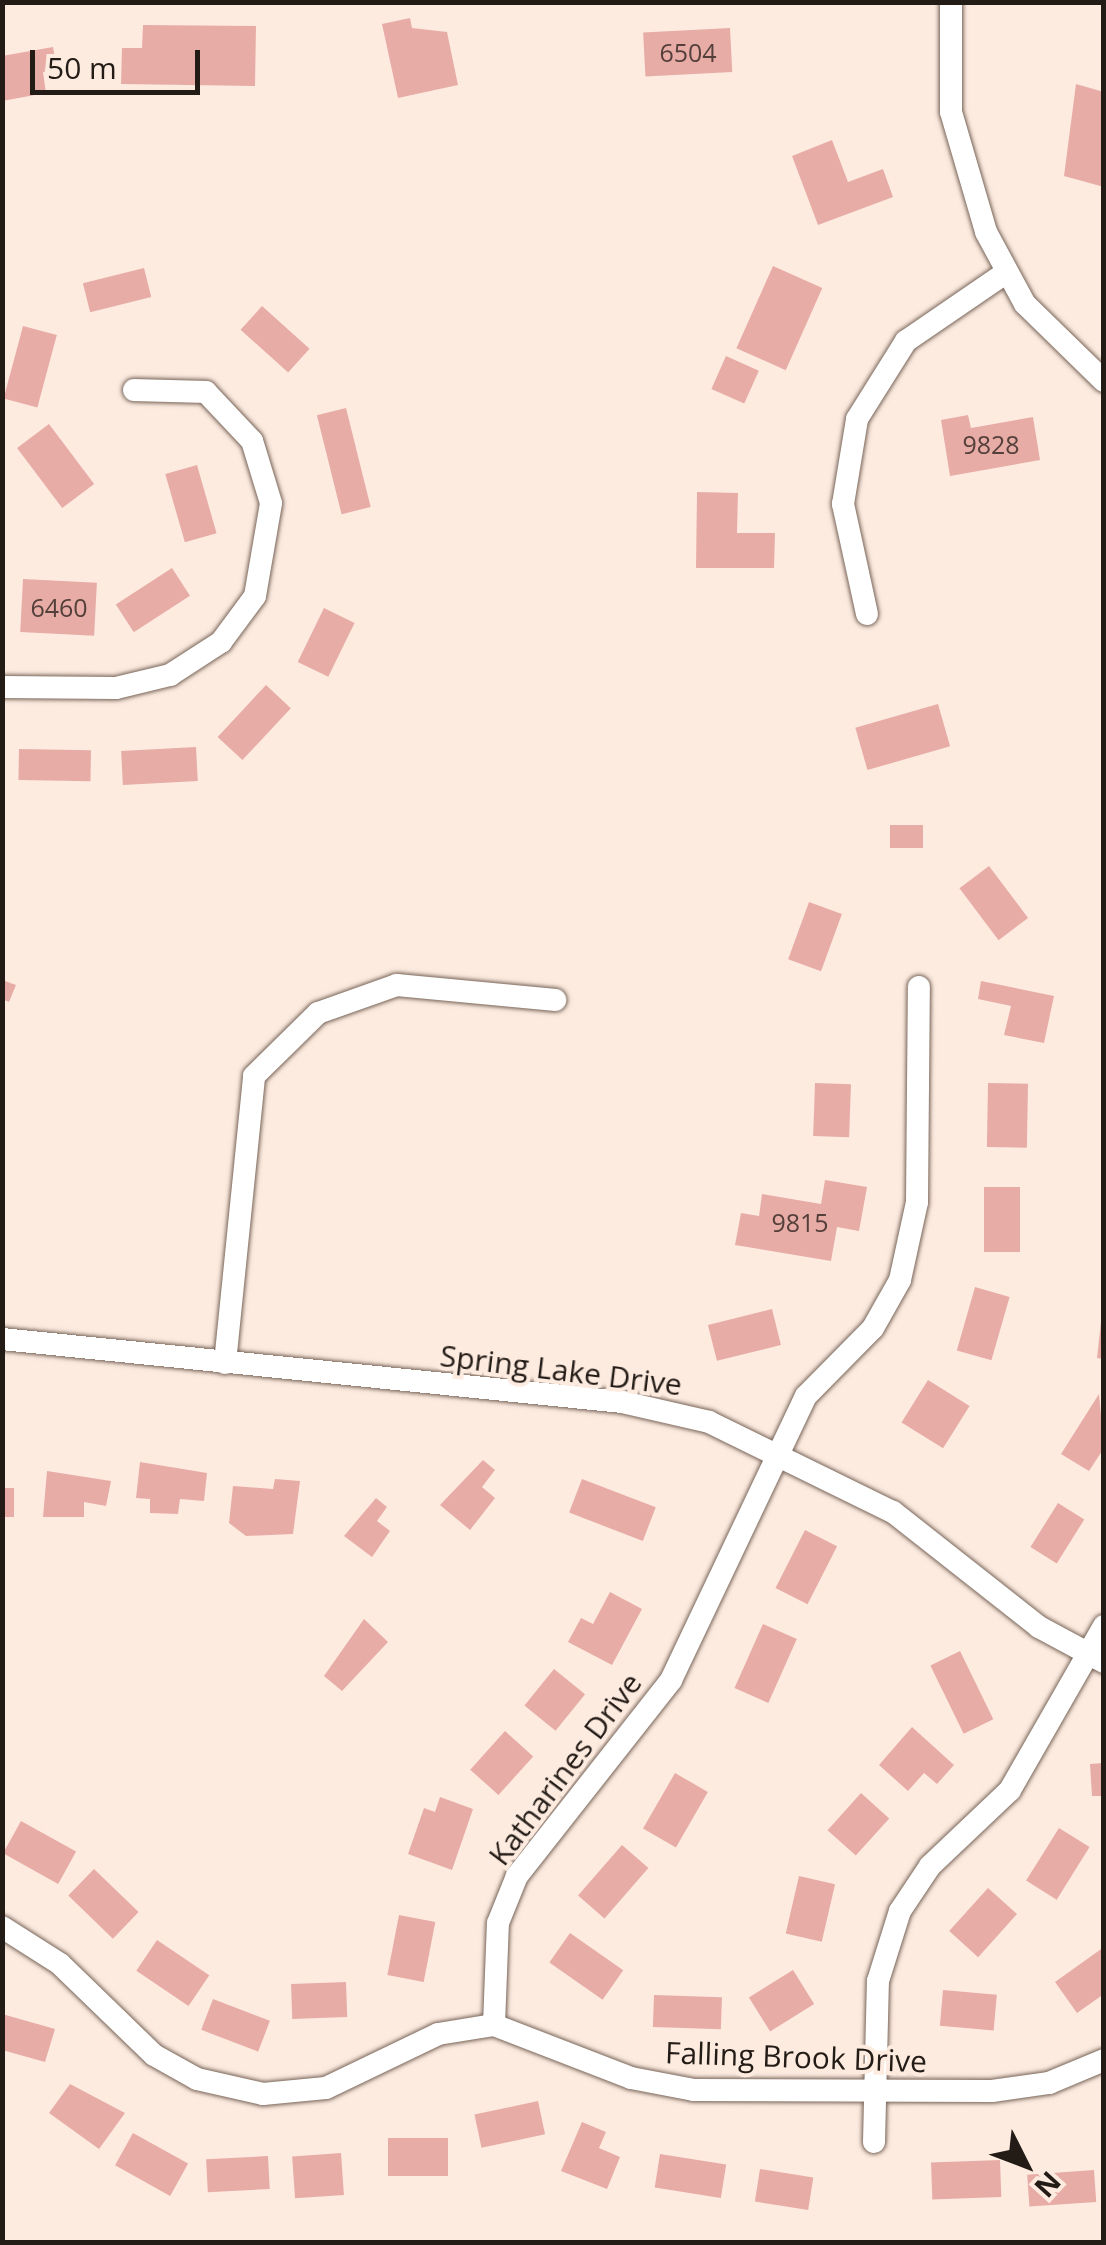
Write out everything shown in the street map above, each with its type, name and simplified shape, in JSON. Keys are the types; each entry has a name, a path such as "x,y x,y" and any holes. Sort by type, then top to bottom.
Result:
{"street":[{"path":"952,2 951,112 1004,274 1104,381"},
{"path":"867,614 843,504 857,419 906,342 1004,274"},
{"path":"2,687 116,688 170,676 220,642 255,596 271,502 252,442 206,392 134,390"},
{"path":"224,1363 254,1076 318,1014 397,986 555,1000"},
{"name":"Katharines Drive","path":"494,2025 498,1922 517,1876 671,1680 777,1450 806,1396 873,1328 906,1261 916,1202 919,987"},
{"name":"Spring Lake Drive","path":"2,1339 622,1402 777,1450 893,1512 1039,1628 1096,1658"},
{"path":"874,2142 878,1981 900,1911 930,1866 1010,1790 1096,1658 1104,1626"},
{"path":"2,1926 60,1964 154,2055 240,2091 326,2088 438,2034 494,2025"},
{"name":"Falling Brook Drive","path":"494,2025 671,2088 874,2091 1024,2088 1104,2060"}],"building":[{"path":"410,18 412,28 447,32 458,85 398,98 382,24"},
{"path":"143,25 256,26 255,86 121,84 122,48 142,48"},
{"path":"730,28 732,72 645,76 643,33"},
{"path":"53,47 57,70 43,72 46,93 2,101 2,56"},
{"path":"1076,84 1104,92 1104,187 1064,176"},
{"path":"832,140 848,182 883,169 893,197 818,225 792,156"},
{"path":"773,266 822,288 786,370 736,348"},
{"path":"144,268 151,297 90,312 83,283"},
{"path":"262,306 310,349 288,373 241,330"},
{"path":"23,326 57,335 37,408 4,398"},
{"path":"726,356 759,371 744,404 711,389"},
{"path":"346,408 371,507 342,514 317,415"},
{"path":"968,415 971,428 1033,417 1040,460 950,476 941,420"},
{"path":"49,424 94,484 62,508 17,448"},
{"path":"197,465 217,533 185,542 165,474"},
{"path":"697,492 738,493 737,533 775,533 774,568 696,568"},
{"path":"172,568 190,596 134,632 116,604"},
{"path":"23,579 97,583 94,636 20,632"},
{"path":"324,608 355,623 328,677 298,662"},
{"path":"266,685 291,708 242,760 218,737"},
{"path":"938,704 950,746 867,770 855,728"},
{"path":"196,747 198,781 123,785 121,751"},
{"path":"19,749 91,750 90,781 18,780"},
{"path":"890,825 923,825 923,848 890,848"},
{"path":"989,866 1028,918 999,940 959,888"},
{"path":"809,902 842,914 821,971 788,959"},
{"path":"2,980 16,985 9,1002 2,999"},
{"path":"981,981 1054,996 1044,1043 1004,1035 1011,1006 978,999"},
{"path":"815,1083 851,1084 849,1137 813,1136"},
{"path":"988,1083 1028,1084 1027,1148 987,1147"},
{"path":"825,1180 867,1187 859,1231 837,1227 831,1261 735,1245 741,1213 759,1216 762,1194 821,1204"},
{"path":"984,1187 1020,1187 1020,1252 984,1252"},
{"path":"975,1287 1010,1297 991,1360 957,1350"},
{"path":"772,1309 781,1345 717,1361 708,1325"},
{"path":"1104,1322 1104,1359 1097,1358"},
{"path":"928,1380 970,1406 943,1448 902,1422"},
{"path":"1099,1394 1104,1448 1089,1471 1061,1454"},
{"path":"483,1460 495,1470 482,1487 495,1498 470,1530 440,1505"},
{"path":"140,1462 207,1473 204,1501 180,1499 178,1514 150,1513 150,1499 136,1498"},
{"path":"47,1471 111,1481 106,1506 84,1502 84,1517 43,1517"},
{"path":"275,1479 300,1481 293,1534 246,1536 229,1523 233,1486 273,1489"},
{"path":"582,1479 656,1507 643,1541 569,1513"},
{"path":"2,1488 14,1488 14,1517 2,1517"},
{"path":"376,1498 387,1507 377,1521 390,1531 372,1557 344,1536"},
{"path":"1058,1503 1084,1519 1057,1564 1030,1547"},
{"path":"805,1530 837,1546 808,1604 775,1588"},
{"path":"610,1592 642,1609 612,1665 568,1642 581,1618 593,1624"},
{"path":"364,1619 388,1642 342,1691 324,1676"},
{"path":"763,1624 797,1639 768,1703 735,1688"},
{"path":"960,1651 993,1719 964,1734 930,1665"},
{"path":"554,1669 585,1694 556,1731 524,1706"},
{"path":"912,1727 954,1765 937,1784 924,1773 908,1791 879,1765"},
{"path":"505,1731 533,1756 498,1795 470,1770"},
{"path":"1104,1763 1104,1796 1092,1796 1090,1764"},
{"path":"675,1773 708,1792 676,1847 643,1828"},
{"path":"861,1793 889,1818 856,1856 828,1830"},
{"path":"440,1797 473,1809 452,1870 408,1854 424,1808 435,1812"},
{"path":"21,1821 76,1852 58,1884 3,1853"},
{"path":"1059,1828 1090,1847 1057,1900 1026,1881"},
{"path":"622,1845 648,1868 604,1919 578,1896"},
{"path":"94,1869 139,1912 113,1939 68,1896"},
{"path":"799,1876 835,1884 822,1942 786,1933"},
{"path":"988,1888 1017,1914 978,1957 949,1931"},
{"path":"399,1915 435,1922 424,1982 387,1975"},
{"path":"570,1933 623,1970 603,2000 549,1962"},
{"path":"157,1940 209,1975 189,2006 136,1971"},
{"path":"1104,1947 1104,1994 1077,2013 1055,1982"},
{"path":"793,1970 814,2004 770,2031 749,1998"},
{"path":"346,1982 347,2017 292,2019 291,1984"},
{"path":"943,1990 997,1995 994,2031 940,2026"},
{"path":"654,1995 722,1997 721,2029 653,2027"},
{"path":"213,1999 270,2021 258,2052 201,2030"},
{"path":"2,2014 55,2029 45,2062 2,2050"},
{"path":"70,2084 125,2113 99,2149 49,2113"},
{"path":"538,2101 545,2134 481,2148 474,2115"},
{"path":"582,2122 606,2132 599,2148 620,2157 607,2189 561,2171"},
{"path":"133,2133 188,2164 170,2196 115,2165"},
{"path":"388,2138 448,2138 448,2176 388,2176"},
{"path":"341,2153 344,2195 295,2198 292,2156"},
{"path":"660,2154 726,2164 721,2198 655,2188"},
{"path":"268,2156 270,2189 208,2192 206,2159"},
{"path":"1000,2160 1001,2197 932,2199 931,2162"},
{"path":"760,2169 813,2177 808,2210 755,2202"},
{"path":"1094,2170 1096,2202 1029,2207 1027,2175"}]}
